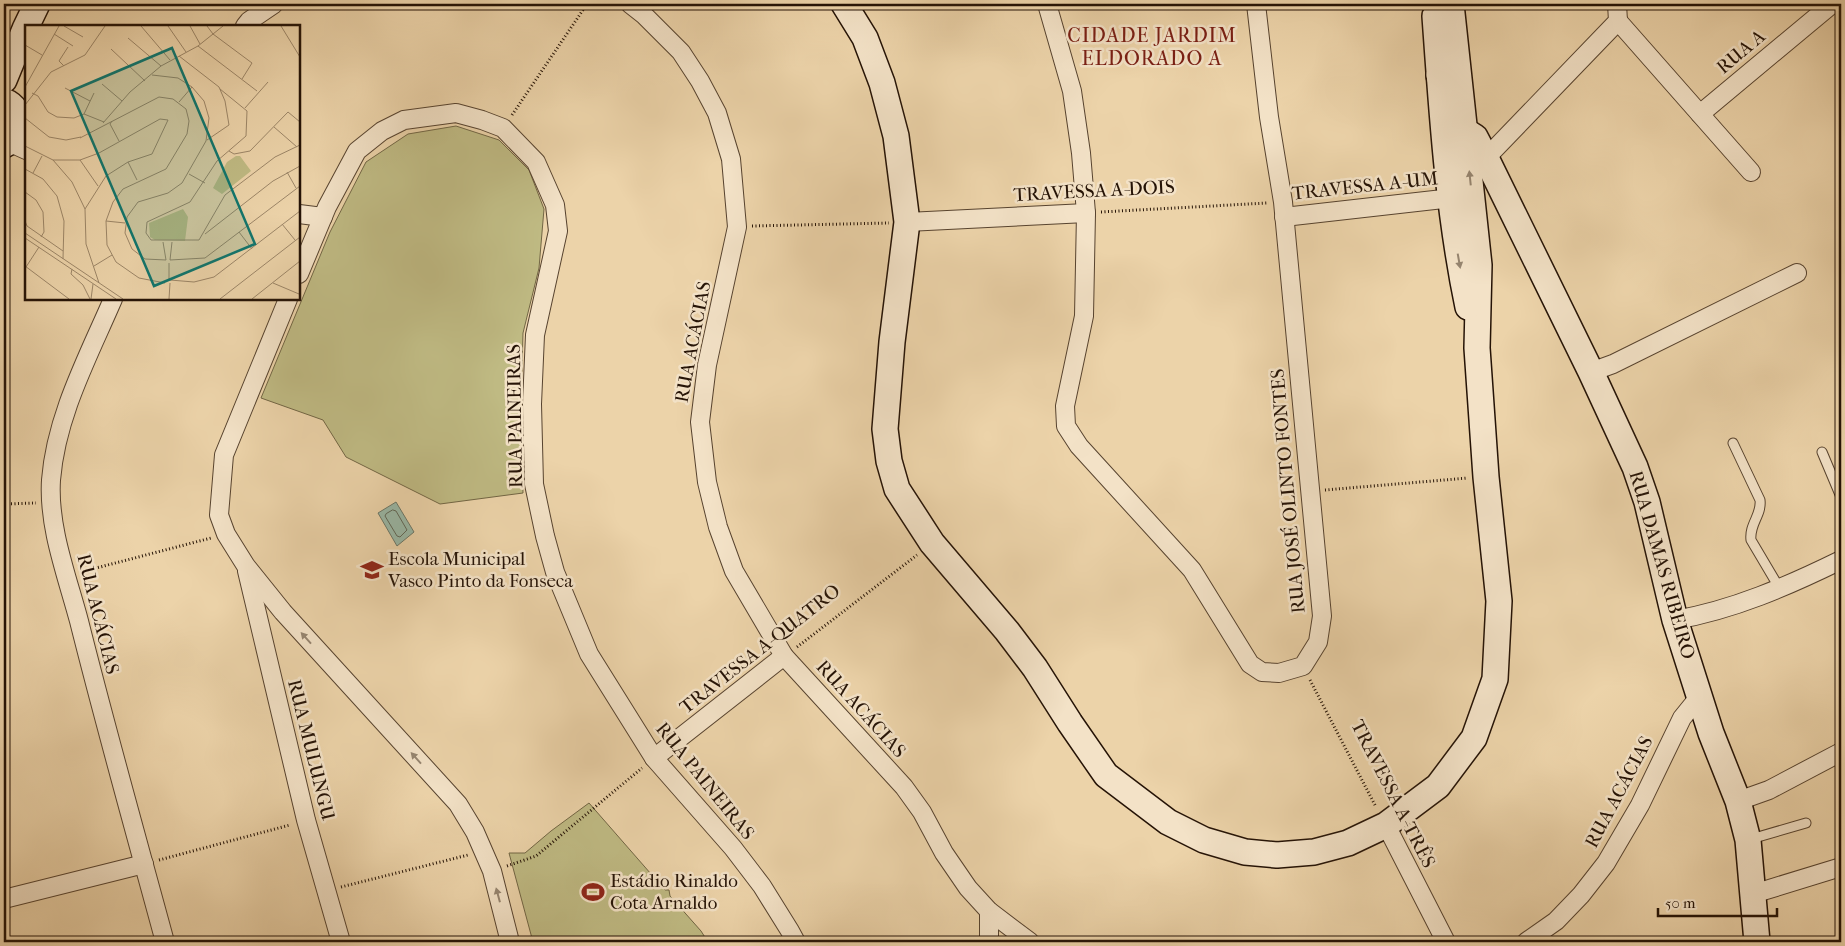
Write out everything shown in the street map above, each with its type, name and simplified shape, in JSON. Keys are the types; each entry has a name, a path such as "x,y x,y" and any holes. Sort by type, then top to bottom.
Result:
{"street":[{"path":"27,25 37,4"},
{"path":"42,25 52,4"},
{"path":"246,25 274,4"},
{"name":"RUA ACÁCIAS","path":"630,4 644,15 681,52 700,81 716,113 731,159 738,227 707,365 700,422 708,482 718,527 734,570 784,656 904,787 922,812 944,853 968,888 989,911 1030,942"},
{"path":"844,4 865,38 882,83 896,136 907,222 892,342 885,429 889,461 897,488 932,543 1007,631 1035,668 1106,775 1168,822 1204,840 1245,852 1277,855 1314,852 1348,843 1386,826 1438,786 1474,738 1495,679 1499,601 1486,477 1477,348 1479,265 1451,4"},
{"path":"1047,4 1072,91 1081,153 1086,213 1084,316 1066,406 1066,426 1079,446 1192,570 1250,664 1262,672 1279,673 1303,666"},
{"name":"RUA JOSÉ OLINTO FONTES","path":"1256,4 1269,117 1283,210 1322,616 1318,642 1303,666"},
{"path":"1434,4 1443,128 1458,257 1477,348"},
{"name":"RUA A","path":"1700,114 1832,4"},
{"path":"1486,158 1618,12 1700,114 1751,172"},
{"path":"4,80 25,29"},
{"path":"12,146 17,133 16,113 12,96 25,63"},
{"name":"RUA DAMAS RIBEIRO","path":"1439,75 1450,118 1456,125 1475,137 1591,372 1635,467 1647,502 1675,620 1738,801 1748,840 1757,942"},
{"name":"RUA PAINEIRAS","path":"300,272 323,217 357,152 382,131 404,120 456,113 504,128 536,162 555,205 558,231 535,335 533,394 534,484 555,572 589,654 654,758 762,886 796,942"},
{"path":"1452,198 1460,202 1479,265"},
{"name":"TRAVESSA A-UM","path":"1283,210 1452,198"},
{"name":"TRAVESSA A-DOIS","path":"907,222 1086,213"},
{"path":"300,214 323,217"},
{"path":"1591,372 1613,364 1797,273"},
{"name":"RUA ACÁCIAS","path":"113,300 62,419 51,481 52,503 56,535 96,692 165,942"},
{"path":"288,300 224,455 219,515 226,534 246,566 283,612 458,804 475,832 492,871 510,942"},
{"path":"1675,620 1698,616 1780,589 1841,560"},
{"name":"RUA MULUNGU","path":"246,566 306,820 341,942"},
{"name":"TRAVESSA A-QUATRO","path":"654,758 784,656"},
{"name":"RUA ACÁCIAS","path":"1526,942 1556,921 1581,895 1606,863 1640,805 1682,718 1700,696"},
{"path":"1738,801 1769,790 1841,752"},
{"name":"TRAVESSA A-TRÊS","path":"1386,826 1446,942"},
{"path":"4,899 144,864"},
{"path":"1753,894 1841,867"},
{"path":"989,911 989,942"}],"lane":[{"path":"1733,444 1760,500 1761,508 1750,533 1751,540 1780,589"},
{"path":"1822,452 1841,497"},
{"path":"1748,840 1806,823"}],"path":[{"path":"504,128 587,4"},
{"name":"TRAVESSA A-DOIS","path":"1086,213 1283,210"},
{"path":"738,227 907,222"},
{"path":"1310,491 1486,477"},
{"path":"4,504 52,503"},
{"path":"67,576 226,534"},
{"name":"TRAVESSA A-QUATRO","path":"784,656 932,543"},
{"name":"TRAVESSA A-TRÊS","path":"1303,666 1386,826"},
{"path":"492,871 536,856 654,758"},
{"path":"144,864 306,820"},
{"path":"326,890 483,851"}],"shaded area":[{"path":"456,126 499,140 529,170 544,209 539,268 523,333 521,403 523,493 440,504 346,457 323,420 261,398 330,232 366,162 408,134"},
{"name":"Estádio Rinaldo Cota Arnaldo","path":"589,803 665,890 669,890 670,896 701,931 708,942 533,942 509,853 525,853"}],"water":[{"path":"396,502 414,532 397,546 378,513"}],"place":[{"name":"Escola Municipal Vasco Pinto da Fonseca","path":"372,570"},
{"name":"Estádio Rinaldo Cota Arnaldo","path":"593,892"}],"district":[{"name":"CIDADE JARDIM ELDORADO A","path":"1152,46"}]}
